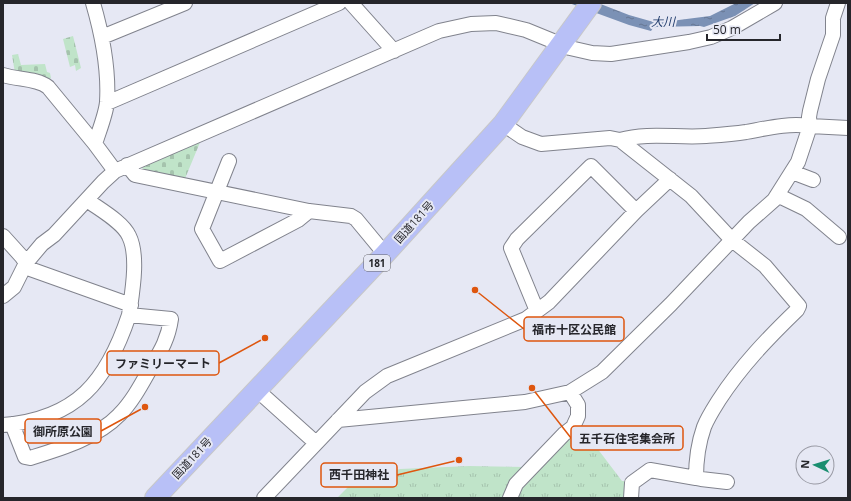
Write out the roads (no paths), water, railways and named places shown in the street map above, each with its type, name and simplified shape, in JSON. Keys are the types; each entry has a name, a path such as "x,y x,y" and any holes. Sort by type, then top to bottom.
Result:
{"highway":[{"name":"国道181号","path":"155,498 260,393 434,214 506,125 593,10"},
{"name":"国道181号","path":"169,498 260,393 385,254 506,125"}],"street":[{"path":"93,3 102,37 107,103 95,144"},
{"path":"102,37 185,3"},
{"path":"107,103 339,3"},
{"path":"351,3 394,51"},
{"path":"3,296 14,287 26,263 42,244 54,235 103,182 121,168 439,31 454,27 496,23 520,28 566,46 592,53 611,54 689,42 723,33 775,3"},
{"path":"338,420 525,402 570,392 602,372 672,304 732,240 766,208 777,195 792,172 798,162 810,126 810,111 818,79 833,35 833,18 838,3"},
{"path":"3,75 13,79 42,82 48,87 95,144 121,168 135,174 217,192 309,211 351,216 385,254"},
{"path":"506,125 522,137 541,144 610,138 620,140 632,137 706,136 795,124 848,128"},
{"path":"620,140 691,196 732,240 765,266 797,303 799,308 755,352 729,385 710,413 704,426 699,446 696,478"},
{"path":"229,161 202,229 220,260 298,220 309,211"},
{"path":"537,311 511,248 517,238 591,166 636,211"},
{"path":"792,172 813,180"},
{"path":"264,498 365,392 387,376 526,319 549,302 636,211 670,179"},
{"path":"777,195 806,209 839,237"},
{"path":"3,236 18,251 30,269 36,272 130,310 171,319 169,334 160,352 137,391 119,415 100,429 78,441 30,458 25,456 7,425 39,419 60,411 78,399 93,385 110,362 121,338 130,310 134,285 134,255 129,236 120,225 87,200"},
{"path":"510,498 516,484 564,434 573,427 578,416 578,405 570,392"},
{"path":"260,393 316,443"},
{"path":"630,498 632,483 650,470 701,480 727,482"}],"water":[{"name":"大川","path":"569,3 598,3 629,15 650,21 663,22 710,16 736,3 755,3 735,16 704,27 656,27 651,31 629,25"}],"place":[{"name":"福市十区公民館","path":"475,290"},
{"name":"ファミリーマート","path":"265,338"},
{"name":"五千石住宅集会所","path":"532,388"},
{"name":"御所原公園","path":"145,407"},
{"name":"西千田神社","path":"459,460"}]}
